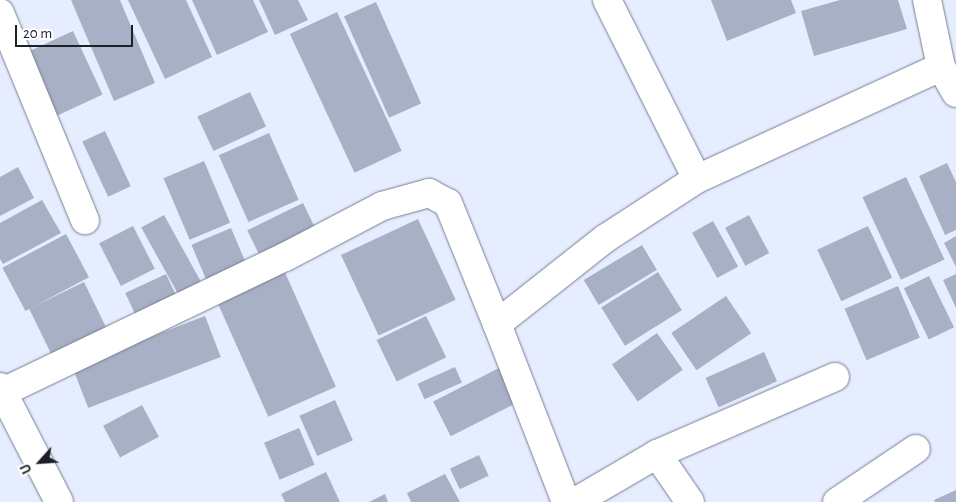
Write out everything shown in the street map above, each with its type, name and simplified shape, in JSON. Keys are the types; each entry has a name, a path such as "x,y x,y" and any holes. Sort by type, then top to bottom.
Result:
{"street":[{"path":"607,0 697,179"},
{"path":"927,0 941,67 956,93"},
{"path":"0,13 85,220"},
{"path":"497,324 606,238 697,179 941,67"},
{"path":"59,502 1,390 276,262 382,206 430,193 448,203 566,502"},
{"path":"574,502 657,454 835,377"},
{"path":"837,502 916,449"},
{"path":"657,454 690,502"}],"building":[{"path":"71,0 120,0 155,83 114,101"},
{"path":"128,0 186,0 212,57 165,79"},
{"path":"192,0 253,0 268,32 217,55"},
{"path":"259,0 298,0 308,20 275,35"},
{"path":"711,0 791,0 796,13 727,41"},
{"path":"840,0 898,0 907,29 814,56 801,11"},
{"path":"376,2 421,103 389,118 344,16"},
{"path":"337,12 402,151 355,173 290,34"},
{"path":"73,31 103,94 56,116 27,53"},
{"path":"250,92 266,126 213,151 197,117"},
{"path":"105,131 131,186 108,197 82,142"},
{"path":"269,133 299,200 248,222 219,155"},
{"path":"204,161 230,223 190,240 163,178"},
{"path":"947,163 956,182 956,230 945,235 919,176"},
{"path":"18,167 34,198 0,216 0,177"},
{"path":"906,177 944,259 901,280 862,197"},
{"path":"42,200 61,233 3,264 0,259 0,223"},
{"path":"303,203 319,236 263,263 247,230"},
{"path":"164,215 203,285 180,298 141,228"},
{"path":"749,215 769,253 745,266 725,228"},
{"path":"418,219 456,300 379,336 341,255"},
{"path":"713,221 738,266 717,278 692,233"},
{"path":"133,226 155,269 121,286 99,243"},
{"path":"868,226 892,278 841,301 817,250"},
{"path":"231,228 249,270 209,287 191,245"},
{"path":"66,234 89,277 25,311 2,268"},
{"path":"956,236 956,267 944,243"},
{"path":"642,245 657,270 599,305 584,280"},
{"path":"283,268 336,387 268,417 215,298"},
{"path":"658,272 682,310 625,346 601,308"},
{"path":"166,274 179,302 138,321 125,293"},
{"path":"956,274 956,308 943,280"},
{"path":"929,276 954,327 929,340 904,288"},
{"path":"84,282 110,336 55,363 29,309"},
{"path":"898,286 920,338 866,360 845,309"},
{"path":"726,296 751,333 696,370 671,333"},
{"path":"205,316 221,357 88,408 72,367"},
{"path":"426,316 446,357 397,381 377,340"},
{"path":"657,333 683,370 638,401 612,365"},
{"path":"764,352 777,381 719,407 706,378"},
{"path":"455,367 462,383 424,399 418,384"},
{"path":"499,368 517,403 451,436 433,402"},
{"path":"335,400 353,440 317,456 299,416"},
{"path":"142,405 159,437 120,457 103,426"},
{"path":"299,428 315,465 280,480 264,443"},
{"path":"479,455 489,476 460,489 450,469"},
{"path":"326,472 340,502 285,502 281,494"},
{"path":"445,474 460,502 411,502 407,493"},
{"path":"956,490 956,502 935,502 934,500"},
{"path":"385,494 388,502 369,502"}]}
